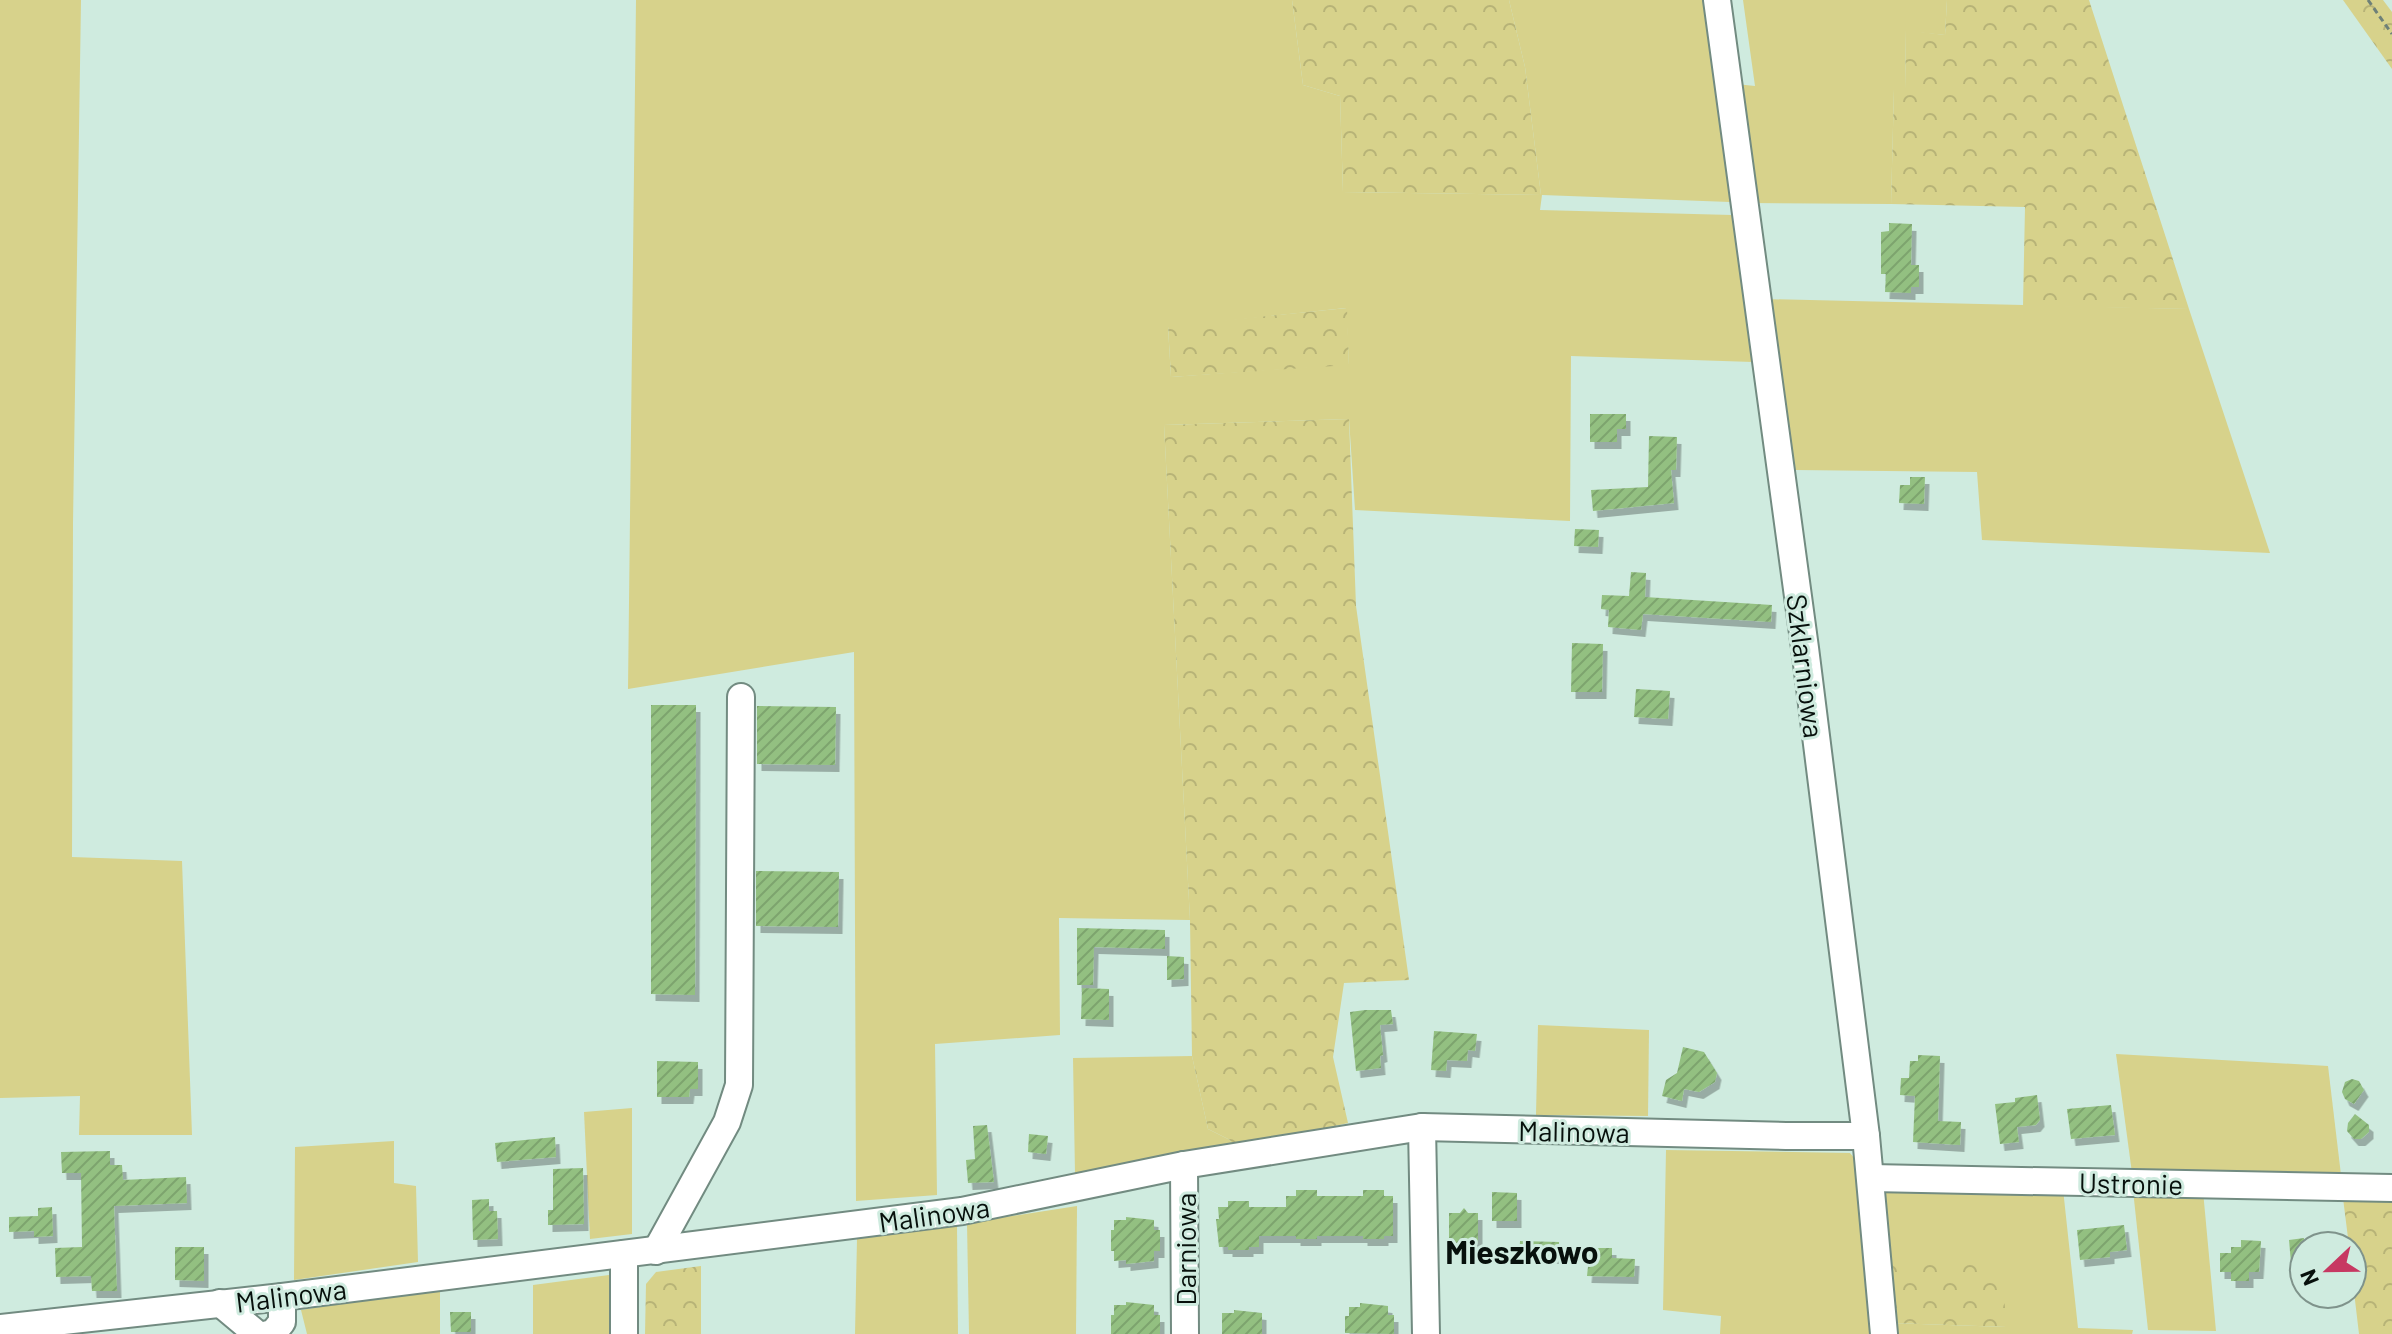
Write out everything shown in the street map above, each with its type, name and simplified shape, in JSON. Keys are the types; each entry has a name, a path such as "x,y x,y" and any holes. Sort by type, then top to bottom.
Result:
{"street":[{"name":"Szklarniowa","path":"1717,0 1805,648 1871,1178 1884,1334"},
{"path":"656,1251 727,1122 739,1085 741,697"},
{"name":"Malinowa","path":"0,1328 220,1303 282,1322 624,1254 962,1211 1184,1165 1422,1127 1866,1136"},
{"path":"1422,1127 1426,1334"},
{"name":"Darniowa","path":"1184,1165 1185,1334"},
{"name":"Ustronie","path":"1871,1178 2392,1188"},
{"path":"624,1254 624,1334"},
{"path":"220,1303 257,1334"}],"path":[{"path":"2368,0 2392,34"}],"green space":[{"path":"0,0 81,0 73,523 72,857 182,861 192,1135 79,1135 80,1096 0,1098"},
{"path":"636,0 1292,0 1303,85 1340,96 1343,192 1541,195 1525,67 1509,0 1708,0 1730,202 1542,195 1540,210 1732,215 1739,228 1753,362 1571,356 1570,521 1355,510 1349,419 1164,425 1190,920 1059,918 1060,1035 935,1044 937,1195 856,1201 854,652 628,689","holes":["1346,308 1349,364 1171,377 1168,327"]},
{"path":"1292,0 1509,0 1525,67 1541,195 1343,192 1340,96 1303,85"},
{"path":"1743,0 1947,0 1945,35 1905,31 1906,89 1894,89 1891,204 1750,203 1736,84 1755,86"},
{"path":"1947,0 2089,0 2189,309 2023,306 2025,207 1891,204 1894,89 1906,89 1905,30 1945,35"},
{"path":"2343,0 2383,0 2392,12 2392,69"},
{"path":"1762,299 2189,309 2270,553 1982,540 1977,472 1795,470 1787,475"},
{"path":"1347,308 1349,365 1171,377 1168,326"},
{"path":"1349,419 1356,606 1409,980 1344,983 1333,1057 1348,1123 1234,1149 1230,1140 1208,1129 1192,1056 1190,920 1164,425"},
{"path":"1538,1025 1649,1030 1648,1116 1536,1115"},
{"path":"2116,1054 2328,1066 2341,1175 2132,1173"},
{"path":"1192,1056 1208,1129 1230,1140 1234,1149 1075,1174 1073,1058"},
{"path":"632,1108 632,1234 590,1239 584,1112"},
{"path":"394,1141 394,1183 416,1186 418,1262 294,1280 295,1147"},
{"path":"1666,1150 1850,1153 1859,1164 1876,1334 1720,1334 1721,1316 1663,1310"},
{"path":"2063,1189 2078,1328 2133,1330 2132,1334 1891,1334 1891,1323 2006,1327 1883,1256 1878,1206 1885,1190"},
{"path":"2133,1190 2203,1191 2216,1331 2148,1330"},
{"path":"2343,1198 2392,1202 2392,1334 2359,1334 2356,1310 2368,1310 2368,1230 2347,1230"},
{"path":"1077,1206 1076,1334 969,1334 967,1223"},
{"path":"957,1225 958,1334 855,1334 857,1239"},
{"path":"1883,1256 2000,1258 2007,1327 1891,1323"},
{"path":"701,1266 701,1334 645,1334 646,1284 656,1272"},
{"path":"609,1275 618,1287 618,1334 533,1334 533,1285"},
{"path":"440,1288 440,1334 307,1334 301,1310"}],"building":[{"path":"1889,223 1912,224 1911,265 1919,265 1919,287 1911,287 1911,293 1885,292 1886,274 1881,274 1881,232 1889,231"},
{"path":"1590,414 1626,414 1626,429 1617,429 1617,442 1590,442"},
{"path":"1649,436 1677,437 1676,470 1671,470 1674,503 1593,511 1591,490 1648,487"},
{"path":"1910,477 1925,477 1924,504 1899,503 1900,485 1910,485"},
{"path":"1575,529 1599,530 1598,547 1574,546"},
{"path":"1631,572 1646,573 1645,597 1772,605 1771,622 1643,614 1641,630 1608,627 1609,610 1601,609 1602,595 1629,596"},
{"path":"1572,643 1603,644 1602,692 1571,692"},
{"path":"1636,689 1670,691 1668,719 1634,717"},
{"path":"651,705 696,705 695,995 651,994"},
{"path":"757,706 836,707 835,765 757,764"},
{"path":"756,871 839,872 838,927 756,926"},
{"path":"1077,928 1165,930 1165,949 1094,947 1093,985 1077,985"},
{"path":"1167,956 1184,957 1184,979 1167,980"},
{"path":"1082,988 1109,989 1109,1020 1081,1019"},
{"path":"1391,1010 1393,1024 1380,1025 1381,1068 1356,1071 1350,1012"},
{"path":"1434,1031 1477,1034 1475,1051 1468,1050 1467,1061 1447,1060 1446,1071 1431,1070"},
{"path":"1683,1047 1704,1052 1717,1073 1715,1082 1699,1092 1684,1089 1682,1101 1662,1096 1666,1080 1677,1073"},
{"path":"1918,1055 1940,1056 1938,1121 1961,1122 1960,1145 1913,1142 1915,1096 1900,1095 1901,1078 1909,1078 1910,1061 1918,1061"},
{"path":"657,1061 698,1062 698,1089 690,1089 689,1097 657,1097"},
{"path":"2352,1079 2359,1081 2364,1090 2354,1104 2345,1099 2342,1092 2345,1082"},
{"path":"2037,1095 2040,1120 2036,1125 2017,1127 2019,1142 2000,1144 1995,1104"},
{"path":"2111,1105 2115,1135 2071,1139 2067,1109"},
{"path":"2355,1114 2369,1125 2369,1132 2361,1139 2354,1139 2347,1131 2348,1123"},
{"path":"987,1125 994,1182 968,1183 966,1160 975,1159 973,1126"},
{"path":"1029,1134 1048,1136 1046,1154 1028,1152"},
{"path":"555,1137 556,1157 497,1162 495,1143"},
{"path":"110,1151 110,1165 122,1165 123,1180 186,1177 187,1203 114,1206 117,1291 92,1291 91,1276 56,1277 55,1248 82,1247 81,1173 62,1173 61,1152"},
{"path":"583,1168 584,1224 548,1225 548,1210 553,1210 553,1169"},
{"path":"1296,1190 1317,1190 1317,1196 1363,1196 1363,1190 1384,1190 1384,1196 1393,1196 1393,1236 1384,1236 1384,1239 1317,1236 1317,1239 1296,1239 1296,1236 1259,1236 1259,1247 1249,1247 1249,1250 1219,1247 1218,1207 1228,1207 1228,1201 1249,1201 1249,1207 1286,1207 1286,1196 1296,1196"},
{"path":"1492,1192 1517,1193 1517,1221 1492,1221"},
{"path":"489,1199 489,1211 497,1211 498,1239 473,1240 472,1200"},
{"path":"52,1207 53,1236 34,1237 34,1231 9,1232 9,1217 38,1216 38,1208"},
{"path":"1464,1208 1468,1213 1478,1213 1478,1241 1468,1251 1463,1245 1449,1245 1449,1213 1460,1213"},
{"path":"1126,1217 1154,1220 1154,1230 1160,1230 1160,1251 1154,1251 1154,1261 1126,1264 1126,1260 1114,1261 1111,1230 1114,1230 1114,1220 1126,1220"},
{"path":"2124,1225 2127,1250 2110,1252 2110,1257 2080,1260 2077,1230"},
{"path":"2241,1240 2261,1241 2259,1272 2249,1272 2249,1281 2231,1281 2231,1272 2220,1272 2220,1253 2231,1253 2231,1247 2241,1247"},
{"path":"1520,1241 1559,1242 1559,1257 1519,1256"},
{"path":"175,1247 204,1247 204,1281 175,1280"},
{"path":"1590,1248 1612,1248 1612,1258 1635,1259 1634,1277 1587,1276"},
{"path":"1126,1302 1154,1305 1154,1315 1160,1315 1160,1334 1111,1334 1114,1305 1126,1305"},
{"path":"1360,1303 1388,1306 1388,1315 1394,1315 1394,1334 1345,1333 1345,1316 1349,1316 1349,1307 1360,1307"},
{"path":"1234,1310 1262,1313 1262,1334 1222,1334 1222,1313 1234,1313"},
{"path":"450,1312 471,1312 471,1332 451,1332"}],"district":[{"name":"Mieszkowo","path":"1522,1251"}]}
